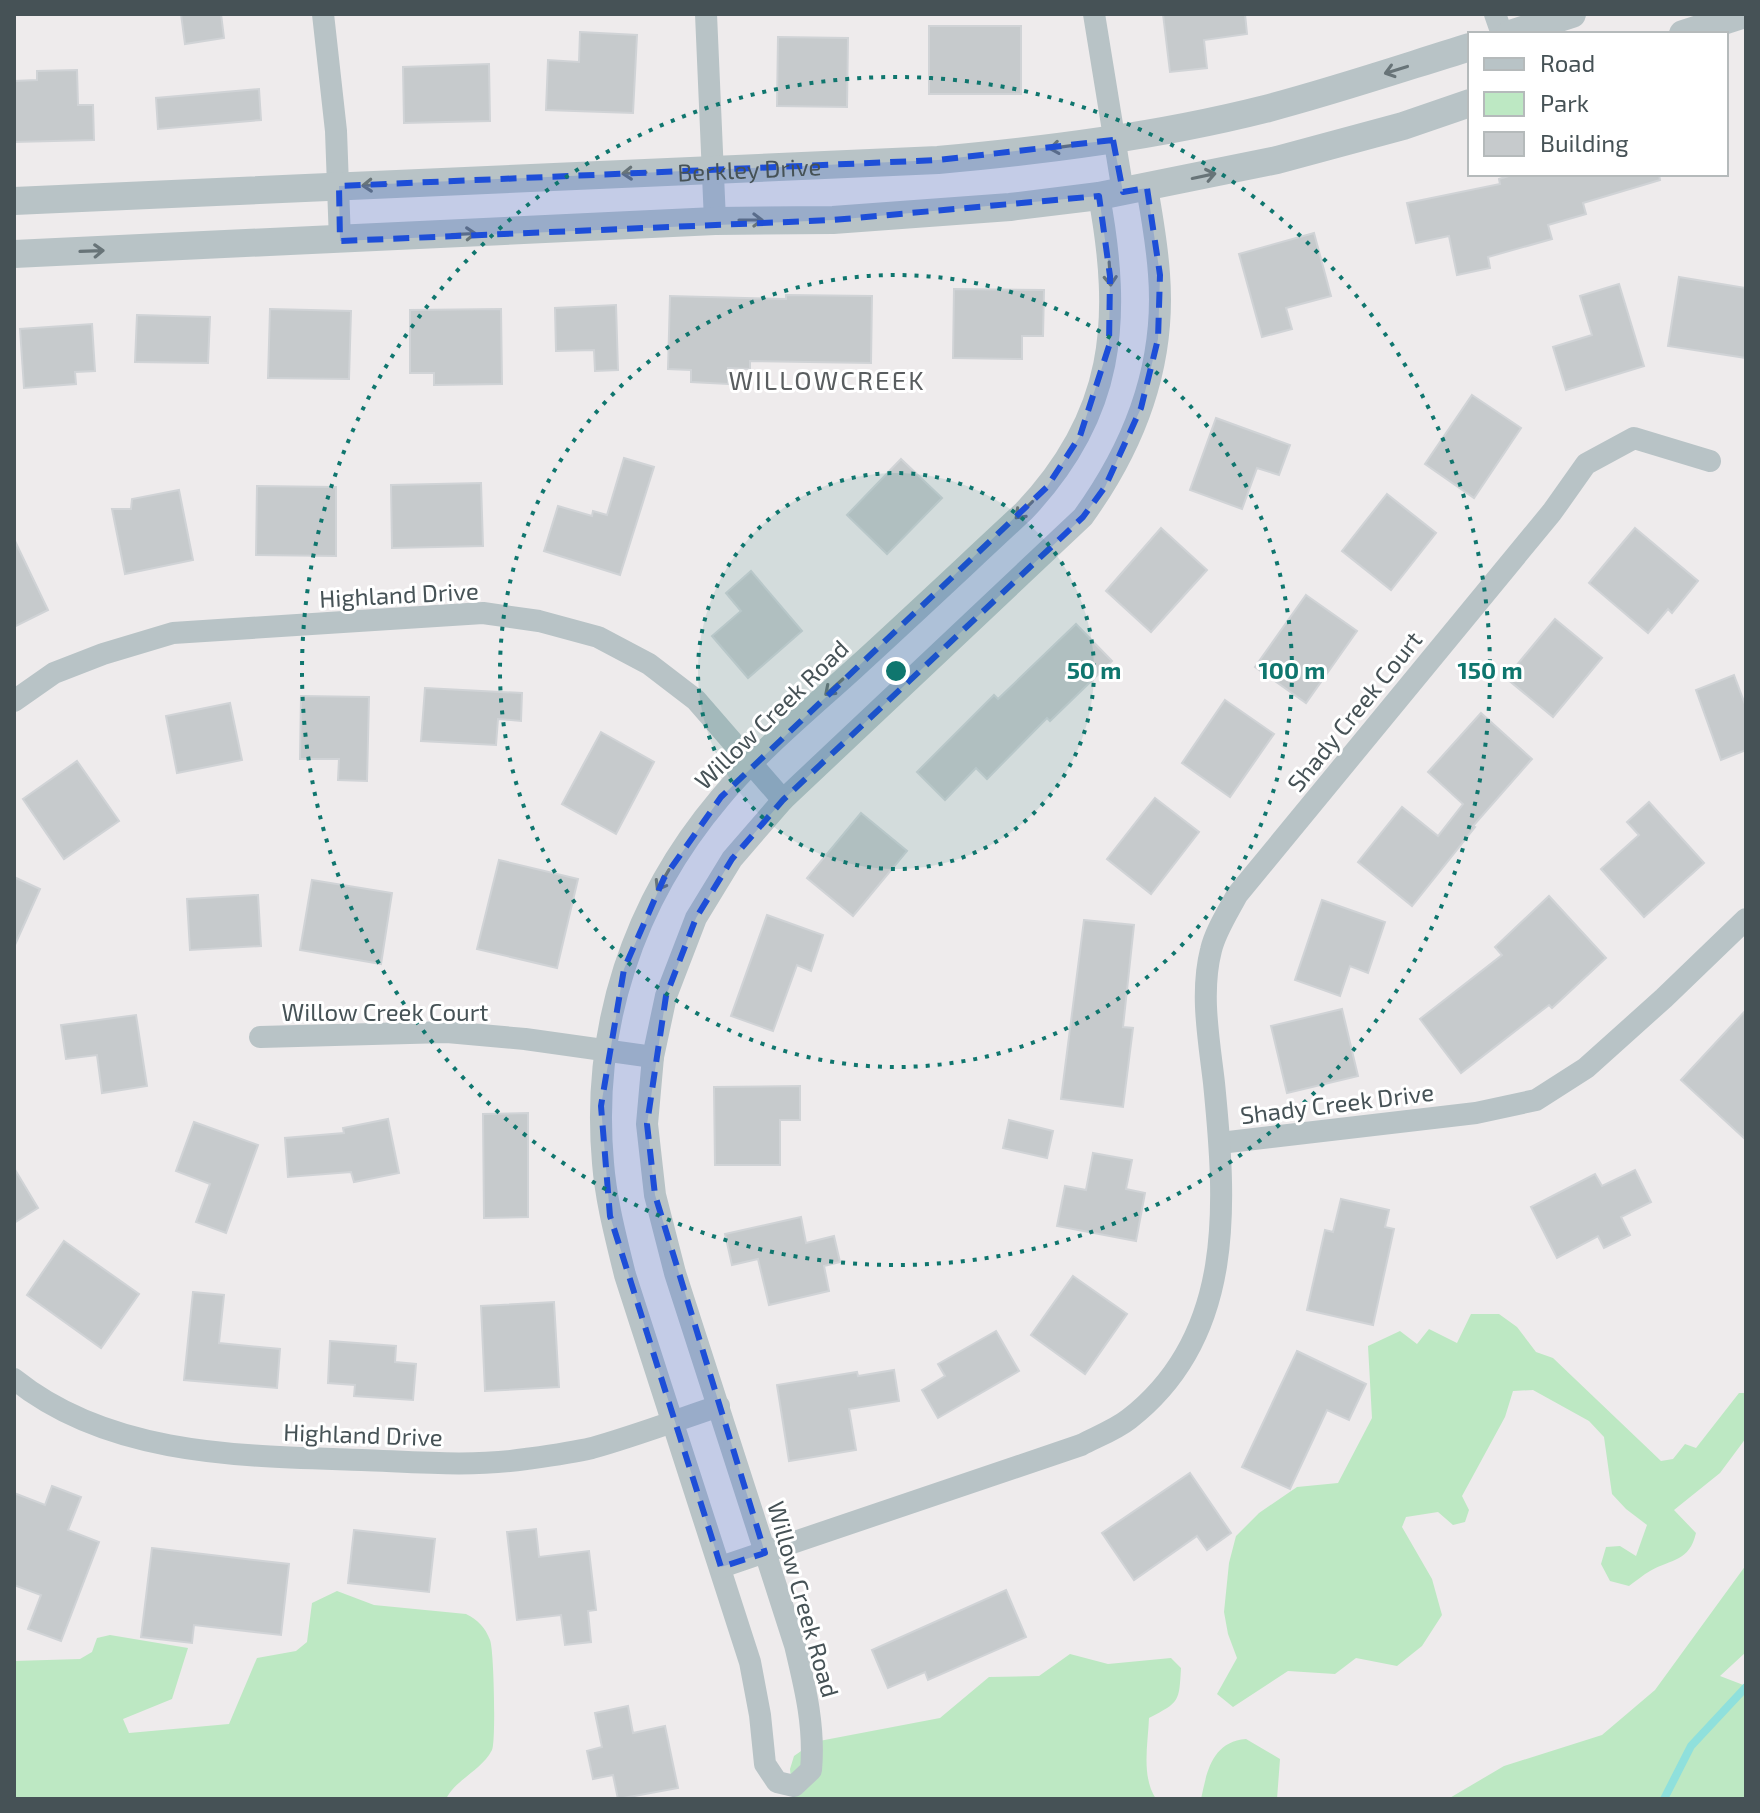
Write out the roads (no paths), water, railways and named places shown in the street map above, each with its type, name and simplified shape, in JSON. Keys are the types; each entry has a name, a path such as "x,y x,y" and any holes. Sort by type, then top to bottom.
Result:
{"street":[{"path":"323,14 331,75 340,241"},
{"path":"706,14 715,221"},
{"name":"Willow Creek Road","path":"1094,14 1123,192 1160,275 1158,339 1151,375 1123,455 1083,517 783,800 732,859 696,918 666,996 653,1057 647,1124 655,1195 675,1273 795,1645 810,1707 811,1770 794,1786 777,1782 765,1764 750,1662 625,1275 610,1216 603,1162 601,1120 605,1050 624,969 639,922 689,836 751,764 1024,511 1047,487 1080,436 1109,346 1112,309 1110,276 1123,192"},
{"path":"1516,32 1572,14"},
{"path":"1689,32 1745,14"},
{"name":"Berkley Drive","path":"14,201 938,160 1113,140 1263,109 1468,48"},
{"path":"14,254 715,221 833,220 1010,207 1123,192 1277,160 1403,126 1468,104"},
{"name":"Shady Creek Court","path":"1220,1143 1206,1004 1211,949 1237,895 1552,512 1586,464 1634,438 1710,461"},
{"name":"Highland Drive","path":"14,701 54,673 173,633 483,613 539,621 598,637 649,664 696,700 783,800"},
{"name":"Shady Creek Drive","path":"721,1567 1081,1445 1128,1420 1160,1390 1190,1348 1210,1300 1221,1245 1220,1143 1476,1113 1536,1100 1586,1068 1746,919"},
{"name":"Willow Creek Court","path":"260,1037 447,1032 653,1057"},
{"name":"Highland Drive","path":"14,1379 34,1396 102,1427 171,1447 253,1456 447,1464 522,1460 590,1448 719,1406"}],"waterway":[{"path":"1664,1799 1691,1746 1746,1687"}],"district":[{"name":"WILLOWCREEK","path":"827,379"}]}
